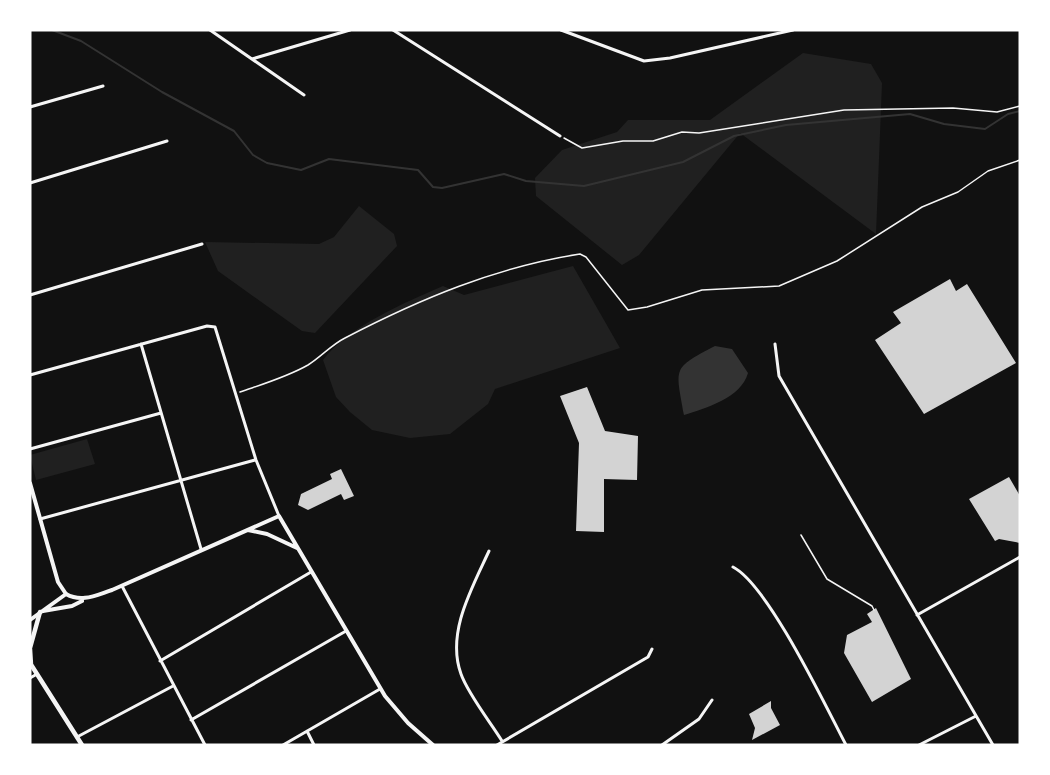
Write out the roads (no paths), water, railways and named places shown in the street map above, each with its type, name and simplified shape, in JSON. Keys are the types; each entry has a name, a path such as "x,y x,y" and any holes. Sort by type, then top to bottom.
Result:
{"main road":[{"path":"30,483 58,582 66,594 74,598 86,598"},
{"path":"42,611 72,606 86,598 122,586 279,516 381,689 402,717 433,745"},
{"path":"244,530 267,534 297,548"},
{"path":"30,620 66,594"},
{"path":"42,611 30,649 31,664 82,745"}],"street":[{"path":"210,30 304,95"},
{"path":"252,59 350,30"},
{"path":"393,30 560,136"},
{"path":"561,30 644,61 670,58 793,30"},
{"path":"30,107 103,86"},
{"path":"30,183 167,141"},
{"path":"30,295 202,244"},
{"path":"30,375 207,326 215,327 256,460 279,516"},
{"path":"141,344 201,549"},
{"path":"775,344 779,376 993,745"},
{"path":"30,449 161,413"},
{"path":"40,519 256,460"},
{"path":"489,551 467,597 462,614 459,660 461,674 502,741"},
{"path":"917,615 1020,557"},
{"path":"733,567 745,573 758,588 813,682 846,745"},
{"path":"160,661 311,572"},
{"path":"122,586 205,745"},
{"path":"191,720 346,631"},
{"path":"497,745 648,657 652,649"},
{"path":"30,678 37,674"},
{"path":"77,737 173,686"},
{"path":"283,745 381,689"},
{"path":"662,745 699,719 712,700"},
{"path":"919,745 976,716"},
{"path":"307,732 314,745"}],"waterway":[{"path":"52,30 81,41 162,92 234,131 253,155 267,163 301,170 329,159 418,170 433,187 442,188 504,174 526,181 584,186 683,162 734,136 786,125 910,114 944,124 985,129 1008,114 1020,111"}]}
